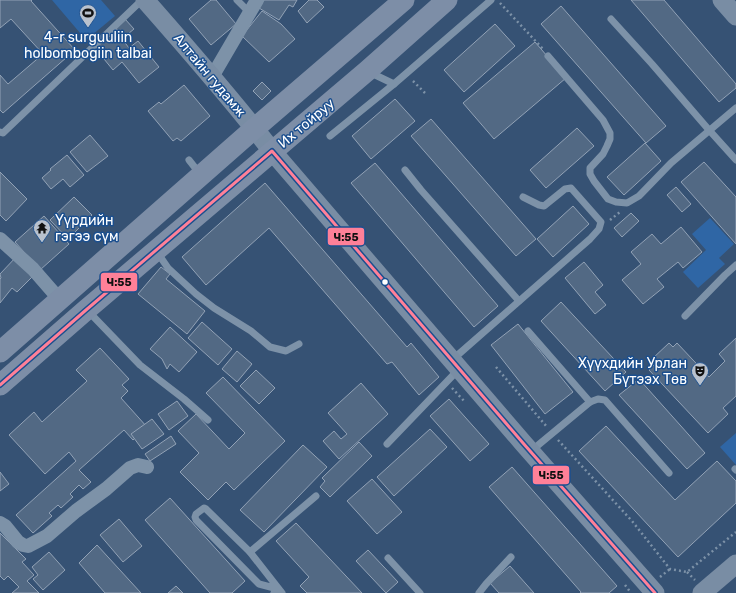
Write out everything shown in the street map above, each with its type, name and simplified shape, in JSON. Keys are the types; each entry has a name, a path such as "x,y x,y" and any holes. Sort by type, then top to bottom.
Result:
{"main road":[{"name":"Алтайн гудамж","path":"145,0 255,128 272,152 455,365 655,593"},
{"name":"Их тойруу","path":"0,352 60,300 195,168 255,128 404,0"},
{"name":"Их тойруу","path":"0,385 367,71 447,0"},
{"path":"722,0 736,16"},
{"path":"702,593 736,564"}],"street":[{"path":"212,77 257,0"},
{"path":"0,239 33,268 60,300"},
{"path":"0,523 5,526 18,542 28,546 47,536 130,468 138,465 147,467"}],"lane":[{"path":"0,132 3,133 142,0"},
{"path":"237,0 250,13"},
{"path":"330,136 406,74 491,0"},
{"path":"611,19 736,160"},
{"path":"548,56 602,120 610,134 610,139 607,146 603,154 590,168 590,174 608,198 616,202 627,203 639,196 671,164 736,108"},
{"path":"367,71 394,84"},
{"path":"405,170 519,301"},
{"path":"387,444 455,365 519,301 599,230 601,222 571,188 565,189 544,206 523,197"},
{"path":"156,250 168,268 196,294 214,308 251,331 270,347 286,351 299,344"},
{"path":"685,316 736,264"},
{"path":"86,310 140,365 184,399 208,420"},
{"path":"528,330 590,402"},
{"path":"530,451 590,402 605,400 669,472"},
{"path":"250,552 316,496"},
{"path":"204,508 206,509 250,552 264,569 278,592 258,584 196,520 196,514 204,508"},
{"path":"479,593 511,557"},
{"path":"388,558 420,593"}],"path":[{"path":"498,0 548,56"},
{"path":"406,74 425,93"},
{"path":"496,367 552,433 632,521 670,569 687,572 736,532"}],"shaded area":[{"name":"4-r surguuliin holbombogiin talbai","path":"52,0 101,0 115,16 86,40"},
{"path":"710,218 734,244 719,258 725,264 698,288 683,272 706,250 692,234"},
{"path":"736,433 736,465 720,447"}],"building":[{"path":"0,0 32,0 31,1 75,50 3,113 0,110 0,75 8,84 43,54 11,19 0,28"},
{"path":"211,0 216,0 236,24 211,45 189,19"},
{"path":"264,0 297,0 293,7 289,5 279,20 259,8"},
{"path":"309,0 317,0 324,7 307,23 298,11"},
{"path":"631,0 664,0 736,84 736,88 719,102"},
{"path":"561,6 666,126 646,143 541,24"},
{"path":"262,11 281,24 295,39 269,62 242,36"},
{"path":"125,19 134,29 123,38 115,27"},
{"path":"495,24 515,46 464,92 444,70"},
{"path":"116,31 129,48 138,41 159,67 139,83 122,62 113,70 95,48"},
{"path":"535,42 566,78 494,139 463,103"},
{"path":"262,82 271,91 262,100 253,91"},
{"path":"184,85 210,116 181,141 177,138 173,141 148,111 159,102 161,104"},
{"path":"395,99 415,121 371,159 352,136"},
{"path":"431,119 536,239 516,256 411,136"},
{"path":"577,128 594,146 546,188 530,170"},
{"path":"90,135 108,156 87,172 70,152"},
{"path":"645,143 661,161 624,195 607,177"},
{"path":"67,155 84,175 70,187 63,179 51,189 42,178 51,170 50,169"},
{"path":"704,162 736,197 736,244 681,182"},
{"path":"375,163 498,306 474,327 351,183"},
{"path":"0,172 27,199 6,221 0,215"},
{"path":"265,183 407,347 411,343 439,377 419,395 392,362 387,364 269,228 206,285 182,257"},
{"path":"676,187 691,204 682,212 667,195"},
{"path":"74,197 92,215 68,239 50,220"},
{"path":"573,206 589,224 553,257 537,239"},
{"path":"631,213 639,221 622,237 614,228"},
{"name":"Үүрдийн гэгээ сүм","path":"44,216 69,244 40,270 15,242"},
{"path":"681,227 702,252 683,268 678,262 657,279 664,287 643,304 622,280 641,264 631,252 652,234 661,244"},
{"path":"17,256 35,274 17,292 12,288 0,303 0,274"},
{"path":"584,262 603,285 595,292 606,305 595,314 565,278"},
{"path":"161,267 170,274 166,279 205,311 187,334 138,294"},
{"path":"561,302 626,372 605,391 541,321"},
{"path":"202,322 232,349 218,365 188,338"},
{"path":"518,324 573,392 545,414 491,345"},
{"path":"170,327 197,352 179,372 170,364 167,369 162,359 150,349"},
{"name":"Хүүхдийн Урлан Бүтээх Төв","path":"736,338 736,396 723,408 728,414 708,433 649,370 656,363 652,359 669,343 673,347 677,343 709,377 725,361 719,354"},
{"path":"100,348 129,379 122,385 128,391 121,398 147,427 133,440 124,430 79,470 91,482 83,489 79,485 70,494 73,497 61,508 58,505 49,513 52,516 33,533 16,515 76,461 69,452 45,474 9,435 34,412 42,422 87,381 76,370"},
{"path":"237,351 252,364 237,382 222,369"},
{"path":"256,370 275,388 259,404 240,386"},
{"path":"223,377 285,441 234,490 226,482 208,500 180,472 199,453 178,431 196,414 229,449 245,433 206,393"},
{"path":"639,379 705,453 687,469 619,395"},
{"path":"361,383 388,414 339,459 323,441 334,431 341,439 347,434 328,413"},
{"path":"449,399 489,444 470,461 430,416"},
{"path":"177,401 188,416 169,430 158,414"},
{"path":"152,419 164,434 142,449 131,434"},
{"path":"606,426 675,500 717,461 736,481 736,503 678,557 579,451"},
{"path":"430,429 447,447 394,496 377,477"},
{"path":"171,436 176,444 150,461 145,454"},
{"path":"359,442 372,456 330,497 320,487 325,481 322,478"},
{"path":"303,445 327,467 264,532 240,510"},
{"path":"512,467 617,586 609,593 580,593 581,592 489,487"},
{"path":"0,472 9,484 0,491"},
{"path":"372,479 402,512 377,534 347,501"},
{"path":"170,498 245,581 232,593 210,593 145,520"},
{"path":"119,519 142,546 123,562 100,535"},
{"path":"296,523 362,593 307,593 300,586 309,577 276,541"},
{"path":"0,533 26,559 22,562 34,575 27,581 39,593 12,593 19,587 8,576 4,580 0,576"},
{"path":"97,545 141,593 105,593 79,563"},
{"path":"368,550 398,582 386,593 356,561"},
{"path":"49,552 65,570 43,590 33,579 38,575 32,567"},
{"path":"510,566 534,593 499,593 490,583"},
{"path":"176,586 183,593 168,593"}],"transit line":[{"name":"Ч:55","path":"0,385 272,151 523,443 655,593"}],"place":[{"name":"4-r surguuliin holbombogiin talbai","path":"88,28"},
{"name":"Үүрдийн гэгээ сүм","path":"42,243"},
{"name":"Хүүхдийн Урлан Бүтээх Төв","path":"700,386"}]}
